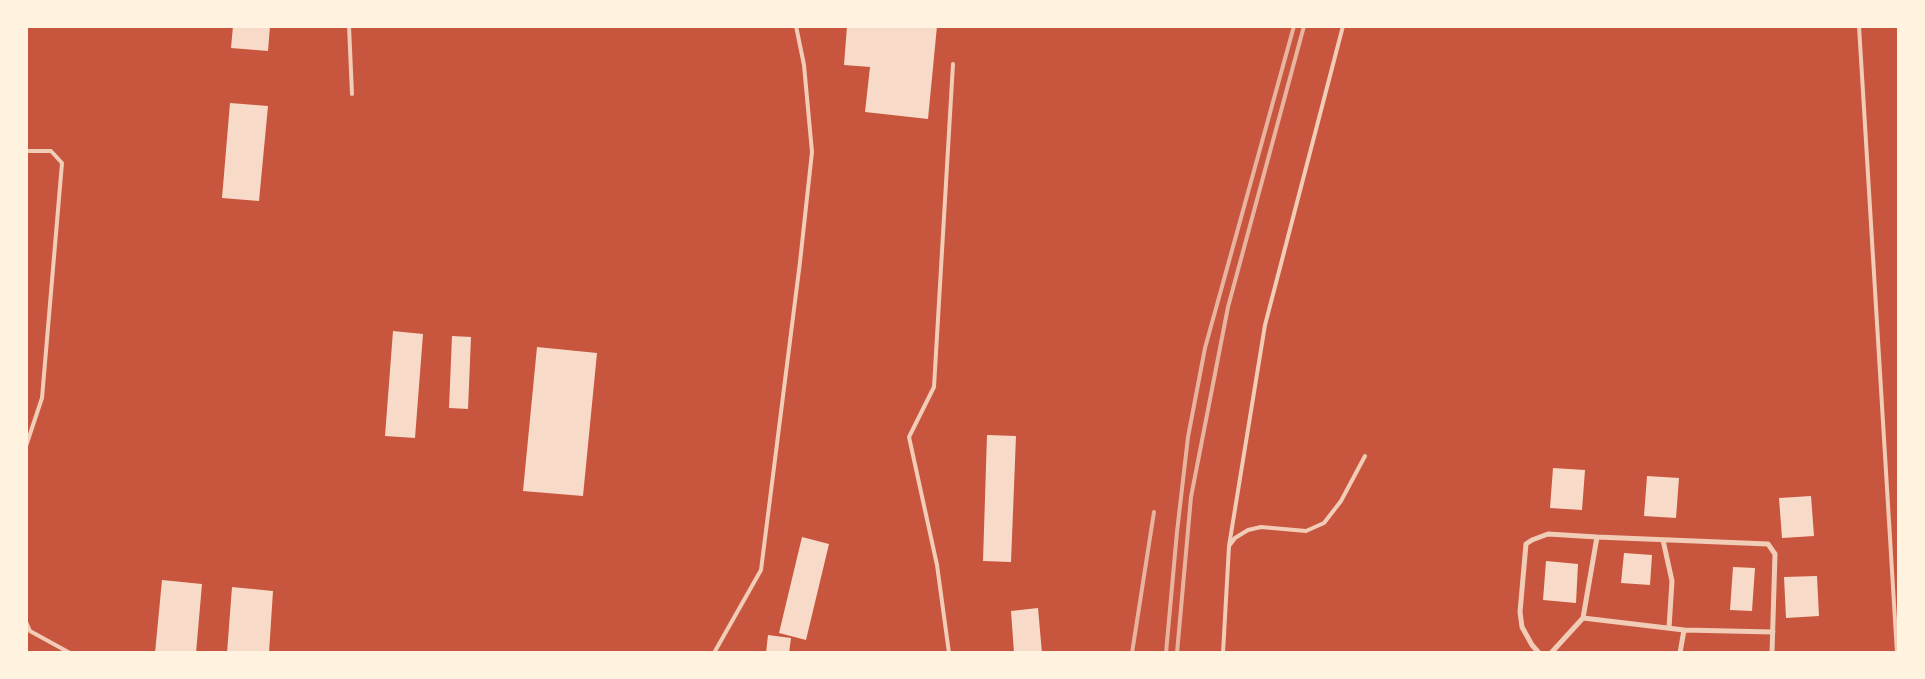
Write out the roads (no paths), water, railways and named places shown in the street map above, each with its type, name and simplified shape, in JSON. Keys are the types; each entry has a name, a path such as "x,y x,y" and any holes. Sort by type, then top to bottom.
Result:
{"street":[{"path":"1539,653 1522,627 1520,612 1526,544 1548,534 1768,544 1775,554 1772,653"},
{"path":"1551,653 1583,618 1597,537"},
{"path":"1663,540 1672,581 1670,628"},
{"path":"1583,618 1684,630 1773,632"},
{"path":"1680,653 1684,630"}],"lane":[{"path":"349,26 352,94"},
{"path":"714,653 761,570 812,152 804,65 796,26"},
{"path":"1223,653 1229,546 1265,325 1343,26"},
{"path":"1860,26 1897,653"},
{"path":"949,653 937,565 909,438 934,387 953,64"},
{"path":"26,151 51,151 62,163 42,398 26,446"},
{"path":"1229,546 1235,538 1248,530 1261,527 1306,531 1324,523 1341,501 1365,456"},
{"path":"26,622 30,631 70,653"}],"railway":[{"path":"1166,653 1188,437 1205,348 1294,26"},
{"path":"1177,653 1191,497 1228,307 1304,26"},
{"path":"1132,653 1154,512"}]}
